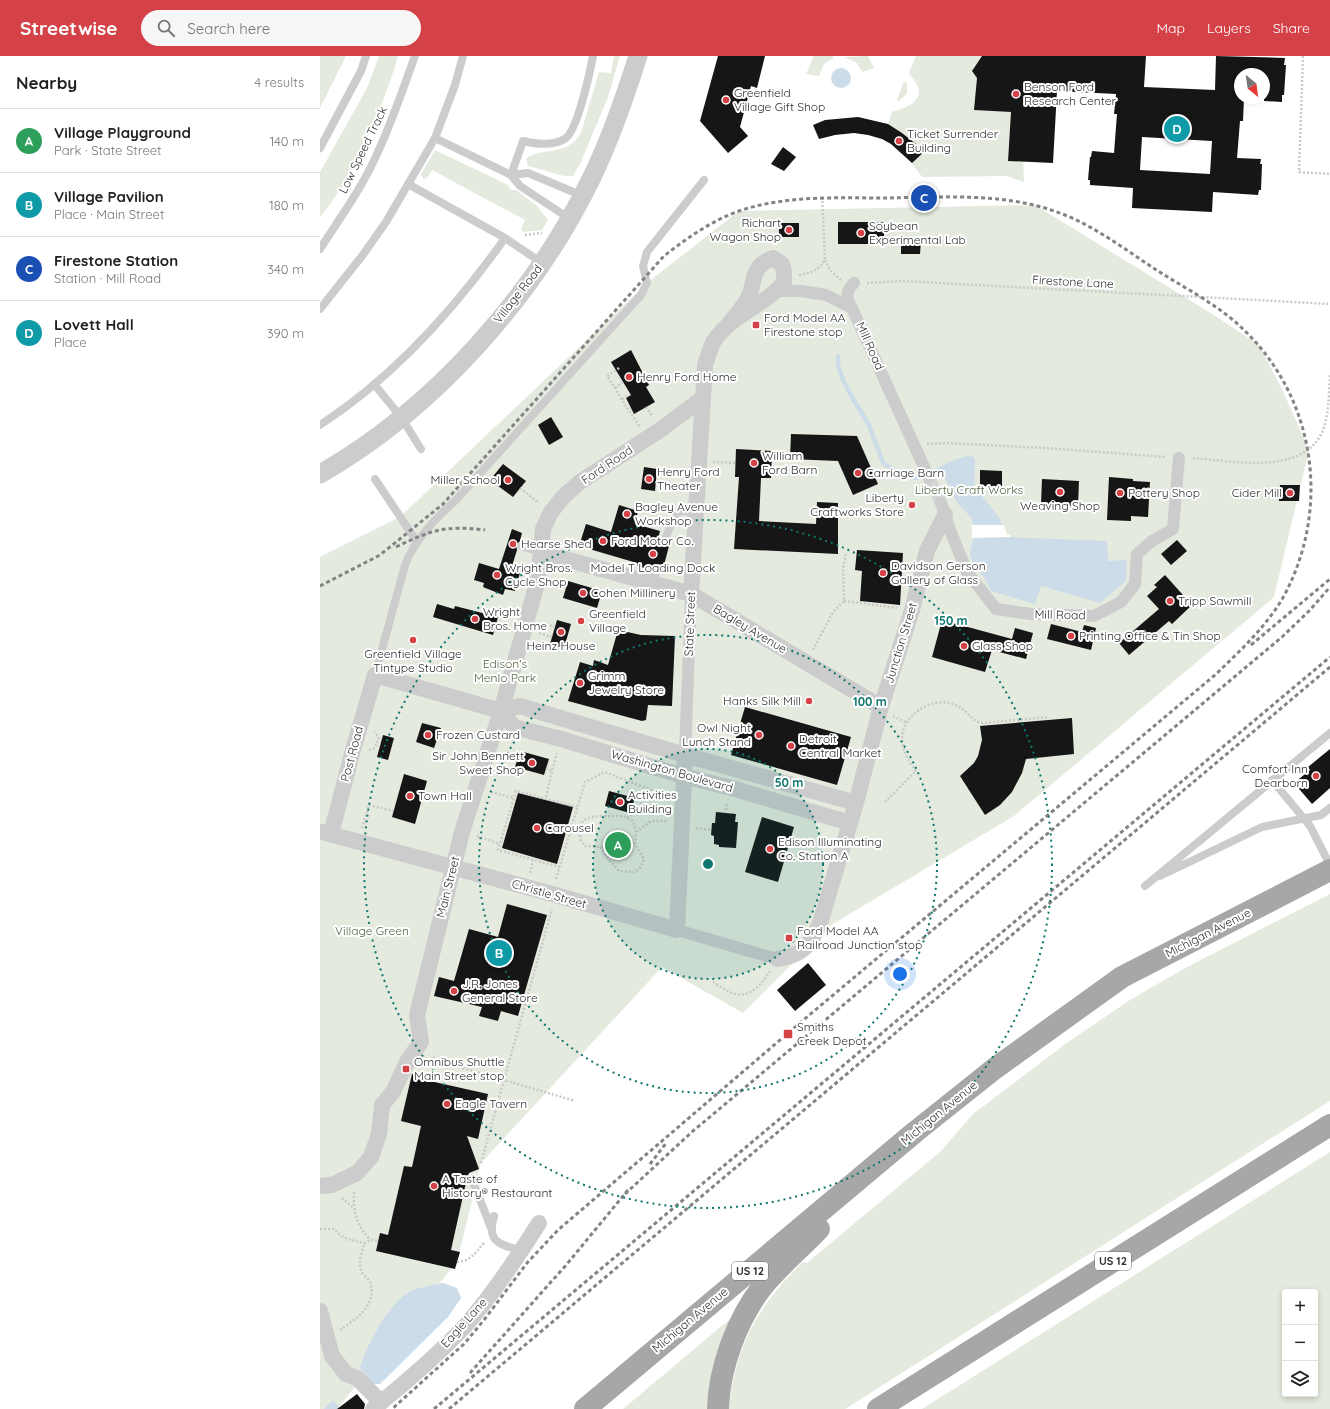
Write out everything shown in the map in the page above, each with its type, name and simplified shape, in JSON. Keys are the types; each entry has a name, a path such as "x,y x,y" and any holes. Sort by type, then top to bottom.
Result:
{"main road":[{"name":"Michigan Avenue","path":"585,1409 915,1132 994,1069 1122,977 1330,870"},
{"name":"US 12","path":"886,1405 1330,1125"},
{"path":"718,1409 721,1382 732,1344 739,1326 763,1286 915,1132"}],"street":[{"name":"Village Road","path":"320,474 353,453 401,417 450,374 521,292 542,263 583,196 607,144 638,56"},
{"name":"State Street","path":"677,930 691,594 705,365 714,342 747,300 755,272 762,262 773,258 782,264 784,283 777,291 728,325"},
{"path":"852,308 847,299 847,294 854,283"},
{"name":"Mill Road","path":"777,291 801,291 826,296 852,308 915,445 927,475"},
{"name":"Ford Road","path":"540,552 543,528 551,512 563,497 580,482 646,439 703,398"},
{"name":"Mill Road","path":"943,509 967,572 996,609 1031,614 1094,616 1121,602 1135,584 1137,554 1152,541 1173,529 1179,458"},
{"name":"Junction Street","path":"778,959 792,957 804,950 814,937 856,803 881,707 912,610 927,551 943,509"},
{"name":"Bagley Avenue","path":"540,552 655,577 691,594 881,707"},
{"name":"Main Street","path":"320,1186 332,1185 357,1173 371,1157 379,1134 382,1105 393,1092 408,1060 422,1042 416,1014 462,832 501,711 538,580 540,552"},
{"path":"375,675 501,711"},
{"name":"Post Road","path":"323,833 353,750 375,675"},
{"name":"Washington Boulevard","path":"850,823 728,787 683,776 561,739 514,727 501,711 520,706 685,755 856,803"},
{"name":"Christie Street","path":"323,833 453,867 555,890 677,930 778,959"},
{"name":"Eagle Lane","path":"377,1406 449,1343 466,1324 522,1251 539,1224"},
{"path":"320,1311 332,1356 346,1374 357,1378 377,1406"}],"lane":[{"path":"320,148 361,71 366,56"},
{"name":"Low Speed Track","path":"320,249 352,201 377,155 398,106 415,56"},
{"path":"320,309 362,256 386,222 435,138 455,85 463,56"},
{"path":"511,175 523,141 535,143 556,142 566,138 571,131 579,110 593,56"},
{"path":"435,138 511,175 520,186 570,219"},
{"path":"511,175 528,173 583,196"},
{"path":"375,675 405,566 411,550 437,517 456,500 641,295 647,284 643,266 647,252 704,180"},
{"path":"408,184 505,238 542,263"},
{"path":"320,425 341,411 414,349 478,276 505,238"},
{"path":"374,384 401,417 421,449"},
{"path":"375,479 417,542"},
{"path":"665,540 675,514 682,511 697,513"},
{"path":"521,546 540,552"},
{"path":"1145,886 1330,732"},
{"path":"1272,780 1303,817 1319,842 1330,865"},
{"path":"1156,877 1169,873 1262,827 1303,817 1321,815 1330,808"},
{"path":"472,1179 491,1232 498,1242 522,1251"},
{"path":"491,1232 494,1216"}],"path":[{"path":"1303,56 1299,172 1330,174"},
{"path":"798,275 810,274 819,268 825,260 822,195"},
{"path":"525,235 542,233"},
{"name":"Firestone Lane","path":"825,260 837,278 848,283 902,281 1330,304"},
{"path":"619,368 607,376 646,439"},
{"path":"915,445 946,443 1179,458 1278,462 1292,458 1309,450 1319,439 1324,426 1330,375"},
{"path":"614,388 623,382"},
{"path":"622,399 630,394"},
{"path":"699,461 736,462"},
{"path":"520,488 551,512"},
{"path":"810,654 834,612 844,601 843,568 846,554"},
{"path":"844,601 912,610"},
{"path":"885,802 916,771 906,755 902,732 909,719 920,709 936,702 948,703 960,707 976,722 983,723 1048,718"},
{"path":"546,797 559,747"},
{"path":"501,756 518,759"},
{"path":"546,768 552,771"},
{"path":"481,1163 560,867 585,782 605,772 674,799"},
{"path":"627,818 638,810 648,790"},
{"path":"490,791 514,798"},
{"path":"560,867 498,850 516,791 546,797 577,807"},
{"path":"358,842 369,805 393,811"},
{"path":"606,816 624,816 627,818 632,821 636,832 635,844 644,859 641,867 635,872 619,871 609,860 601,847 585,846 581,841 578,828 585,818 606,816"},
{"path":"636,832 652,821 672,821"},
{"path":"691,828 711,830"},
{"path":"477,836 500,844"},
{"path":"713,982 735,994 748,992 761,985 778,959"},
{"path":"433,1057 436,1060 575,1101"},
{"path":"357,1173 353,1209 358,1223 370,1240"},
{"path":"320,1228 334,1229 341,1237 365,1243"},
{"path":"457,1262 465,1262 472,1258 491,1232"},
{"path":"326,1338 362,1315 369,1303 371,1294 370,1282 361,1271 360,1260 365,1243 370,1240 378,1241"}],"green space":[{"path":"320,56 346,56 320,108"},
{"path":"379,56 398,56 385,96 366,141 344,183 320,217 320,172 367,88"},
{"path":"614,56 620,56 608,97 580,164 573,176 564,176 528,166 526,159 532,155 561,149 575,141 581,133 599,72 611,73"},
{"path":"814,56 833,56 833,58 824,64 819,76 806,74"},
{"path":"868,56 874,68 862,72 857,63 844,57"},
{"path":"916,56 982,56 972,71 977,78 975,110 1011,112 1008,161 1023,161 1024,182 1007,176 922,177 912,163 914,143 888,124 892,112 906,107 918,97 918,87 909,73"},
{"path":"904,81 907,83 907,93 899,101 897,100"},
{"path":"435,150 508,185 511,190 516,190 537,206 548,220 542,230 523,232 521,229 525,220 432,170 427,178 423,179 421,174"},
{"path":"1035,205 1217,317 1259,345 1282,389 1309,450 1274,597 1014,816 831,925 743,1013 662,967 481,1163 457,1262 337,1409 320,1409 320,557 400,517 647,283 739,211"},
{"path":"1330,894 1330,1101 845,1409 729,1409 732,1386 743,1346 751,1328 773,1294 803,1262 807,1263 941,1151 973,1114 1068,1042 1130,1000 1187,967"},
{"path":"1330,1152 1330,1409 922,1409"},
{"path":"736,1314 711,1409 623,1409"}],"water":[{"path":"841,68 848,71 851,78 848,85 841,88 834,85 831,78 834,71"},
{"path":"970,455 975,459 974,495 979,493 999,517 1006,537 1107,541 1108,561 1127,560 1126,581 1100,603 1041,586 1035,604 991,591 985,579 972,562 970,553 975,529 971,517 958,504 944,477 940,479 935,469 954,460"},
{"path":"443,1283 457,1288 461,1298 448,1317 380,1384 373,1384 360,1368 368,1347 380,1324 396,1303 405,1295 413,1290"},
{"path":"333,1400 339,1407 338,1409 324,1409"}],"pier":[{"path":"972,525 1004,525 1007,535 1010,535 1010,537 972,538"}],"building":[{"name":"Greenfield Village Gift Shop","path":"718,56 765,56 757,88 751,86 740,127 748,136 728,153 700,121"},
{"path":"982,56 1146,56 1144,87 1215,90 1216,56 1285,58 1284,65 1286,65 1284,95 1282,95 1282,102 1270,101 1270,68 1234,68 1234,104 1244,104 1243,121 1240,121 1237,158 1261,159 1261,190 1259,190 1258,195 1213,192 1212,212 1132,208 1133,188 1090,185 1090,180 1088,180 1092,151 1114,153 1117,114 1114,114 1116,94 1057,91 1053,163 1008,161 1011,112 974,110 977,78 972,71","holes":["1142,137 1212,141 1210,174 1140,170"]},
{"name":"Ticket Surrender Building","path":"858,117 888,124 925,151 912,163 891,144 882,139 854,133 835,135 819,139 813,125 825,120"},
{"path":"783,147 796,157 784,171 771,164"},
{"name":"Soybean Experimental Lab","path":"838,222 884,222 884,244 838,244"},
{"name":"Richart Wagon Shop","path":"779,223 799,223 799,237 779,237"},
{"path":"901,241 921,241 920,254 901,254"},
{"name":"Henry Ford Home","path":"631,350 649,385 646,387 655,402 634,414 626,398 631,395 611,362"},
{"path":"551,417 563,437 549,445 538,425"},
{"name":"Carriage Barn","path":"791,434 857,436 878,484 853,495 838,461 790,459"},
{"path":"736,449 772,451 771,478 761,478 759,521 816,524 817,502 838,503 838,554 734,549 739,477 735,477"},
{"name":"Miller School","path":"503,464 526,481 513,497 490,480"},
{"name":"Henry Ford Theater","path":"644,467 657,469 655,491 641,489"},
{"path":"980,470 1002,471 1002,487 980,486"},
{"name":"Pottery Shop","path":"1109,477 1150,482 1148,517 1131,516 1131,521 1107,520"},
{"name":"Weaving Shop","path":"1042,479 1079,481 1078,506 1041,504"},
{"name":"Cider Mill","path":"1280,485 1300,485 1299,501 1279,501"},
{"path":"619,505 638,511 635,524 660,531 658,539 663,545 670,542 662,573 658,566 654,566 651,570 637,566 637,563 579,546 586,524 611,532"},
{"name":"Wright Bros. Cycle Shop","path":"512,529 522,533 520,541 516,545 517,550 512,566 521,569 515,591 505,589 503,595 483,587 484,583 474,580 479,563 499,569"},
{"path":"1177,540 1187,551 1171,565 1161,554"},
{"path":"857,550 903,553 900,605 860,601 862,571 855,570"},
{"path":"1165,575 1192,605 1172,624 1169,621 1129,655 1119,643 1159,609 1147,596 1157,587 1154,585"},
{"name":"Cohen Millinery","path":"568,581 602,591 597,608 563,598"},
{"name":"Wright Bros. Home","path":"437,604 454,609 455,606 498,617 493,635 433,617"},
{"name":"Heinz House","path":"557,620 571,624 564,648 550,644"},
{"name":"Glass Shop","path":"942,620 1012,639 1015,628 1033,633 1026,659 992,650 985,672 932,657"},
{"name":"Printing Office & Tin Shop","path":"1051,624 1082,632 1084,625 1096,628 1091,650 1047,639"},
{"path":"618,630 641,635 675,636 672,706 648,705 646,720 642,721 568,701 580,662 593,666 594,660 608,665"},
{"name":"Detroit Central Market","path":"745,707 851,737 837,785 731,755"},
{"path":"1072,718 1074,754 1026,759 1022,773 1012,792 1000,805 985,815 960,776 974,763 978,756 982,740 980,726"},
{"name":"Frozen Custard","path":"422,723 441,728 434,748 416,742"},
{"path":"383,735 394,738 388,760 377,757"},
{"name":"Comfort Inn Dearborn","path":"1330,749 1330,788 1312,804 1294,783 1310,770 1308,767"},
{"name":"Sir John Bennett Sweet Shop","path":"520,751 549,759 544,775 515,767"},
{"name":"Town Hall","path":"404,774 427,781 415,824 392,817"},
{"name":"Activities Building","path":"609,791 635,798 630,813 605,806"},
{"name":"Carousel","path":"518,793 573,807 557,864 502,848"},
{"path":"716,812 736,814 735,822 738,822 736,848 719,847 719,845 714,844 714,836 711,835 712,823 715,823"},
{"name":"Edison Illuminating Co. Station A","path":"762,817 794,827 778,882 745,872"},
{"path":"507,904 547,915 518,1016 501,1011 498,1021 479,1016 482,1007 434,996 439,977 454,981 469,929 498,937"},
{"name":"Smiths Creek Depot","path":"808,963 826,985 795,1011 777,990"},
{"path":"412,1074 431,1078 430,1081 488,1094 478,1139 467,1136 479,1169 469,1173 467,1178 451,1250 460,1252 455,1269 376,1251 380,1233 388,1235 404,1166 412,1167 421,1126 401,1121"},
{"path":"357,1394 365,1404 364,1409 337,1409"}],"waterway":[{"path":"838,356 838,365 843,380 869,425 883,463 896,472 917,478 936,470 941,471"}],"tunnel":[{"path":"929,478 941,503"}],"railway":[{"path":"320,586 380,555 443,504 664,256 690,236 729,215 775,202 812,198 970,197 1012,201 1051,210 1065,215 1093,229 1204,299 1227,315 1247,333 1270,360 1288,391 1301,423 1309,457 1311,492 1308,527 1299,561 1285,594 1278,605 1262,627 1244,647 1215,675 801,1022 558,1230 527,1263 464,1344 392,1409"},
{"path":"396,547 419,536 439,530 460,528 485,530"},
{"path":"1251,645 1330,579"},
{"path":"625,1194 693,1131 1282,637 1309,611 1330,587"},
{"path":"434,1409 1330,657"},
{"path":"449,1409 1330,667"},
{"path":"650,1164 667,1142"},
{"path":"470,1373 567,1264 628,1190"}],"place":[{"name":"Benson Ford Research Center","path":"1016,94"},
{"name":"Greenfield Village Gift Shop","path":"726,100"},
{"name":"Lovett Hall","path":"1177,129"},
{"name":"Ticket Surrender Building","path":"899,141"},
{"name":"Firestone Station","path":"924,198"},
{"name":"Richart Wagon Shop","path":"789,230"},
{"name":"Soybean Experimental Lab","path":"861,233"},
{"name":"Ford Model AA Firestone stop","path":"756,325"},
{"name":"Henry Ford Home","path":"629,377"},
{"name":"William Ford Barn","path":"754,463"},
{"name":"Carriage Barn","path":"858,473"},
{"name":"Henry Ford Theater","path":"649,479"},
{"name":"Miller School","path":"508,480"},
{"name":"Weaving Shop","path":"1060,492"},
{"name":"Pottery Shop","path":"1120,493"},
{"name":"Cider Mill","path":"1290,493"},
{"name":"Liberty Craftworks Store","path":"912,505"},
{"name":"Bagley Avenue Workshop","path":"627,514"},
{"name":"Ford Motor Co.","path":"603,541"},
{"name":"Hearse Shed","path":"513,544"},
{"name":"Model T Loading Dock","path":"653,554"},
{"name":"Davidson Gerson Gallery of Glass","path":"883,573"},
{"name":"Wright Bros. Cycle Shop","path":"497,575"},
{"name":"Cohen Millinery","path":"583,593"},
{"name":"Tripp Sawmill","path":"1170,601"},
{"name":"Wright Bros. Home","path":"475,619"},
{"name":"Greenfield Village","path":"581,621"},
{"name":"Heinz House","path":"561,632"},
{"name":"Printing Office & Tin Shop","path":"1071,636"},
{"name":"Greenfield Village Tintype Studio","path":"413,640"},
{"name":"Glass Shop","path":"964,646"},
{"name":"Grimm Jewelry Store","path":"580,683"},
{"name":"Hanks Silk Mill","path":"809,701"},
{"name":"Frozen Custard","path":"428,735"},
{"name":"Owl Night Lunch Stand","path":"759,735"},
{"name":"Detroit Central Market","path":"791,746"},
{"name":"Sir John Bennett Sweet Shop","path":"532,763"},
{"name":"Comfort Inn Dearborn","path":"1316,776"},
{"name":"Town Hall","path":"410,796"},
{"name":"Activities Building","path":"620,802"},
{"name":"Carousel","path":"537,828"},
{"name":"Village Playground","path":"618,845"},
{"name":"Edison Illuminating Co. Station A","path":"770,849"},
{"name":"Ford Model AA Railroad Junction stop","path":"789,938"},
{"name":"Village Pavilion","path":"499,953"},
{"name":"J.R. Jones General Store","path":"454,991"},
{"name":"Smiths Creek Depot","path":"788,1034"},
{"name":"Omnibus Shuttle Main Street stop","path":"406,1069"},
{"name":"Eagle Tavern","path":"447,1104"},
{"name":"A Taste of History® Restaurant","path":"434,1186"}],"park label":[{"name":"Liberty Craft Works","path":"969,490"},
{"name":"Edison's Menlo Park","path":"505,671"},
{"name":"Village Green","path":"372,931"}]}
